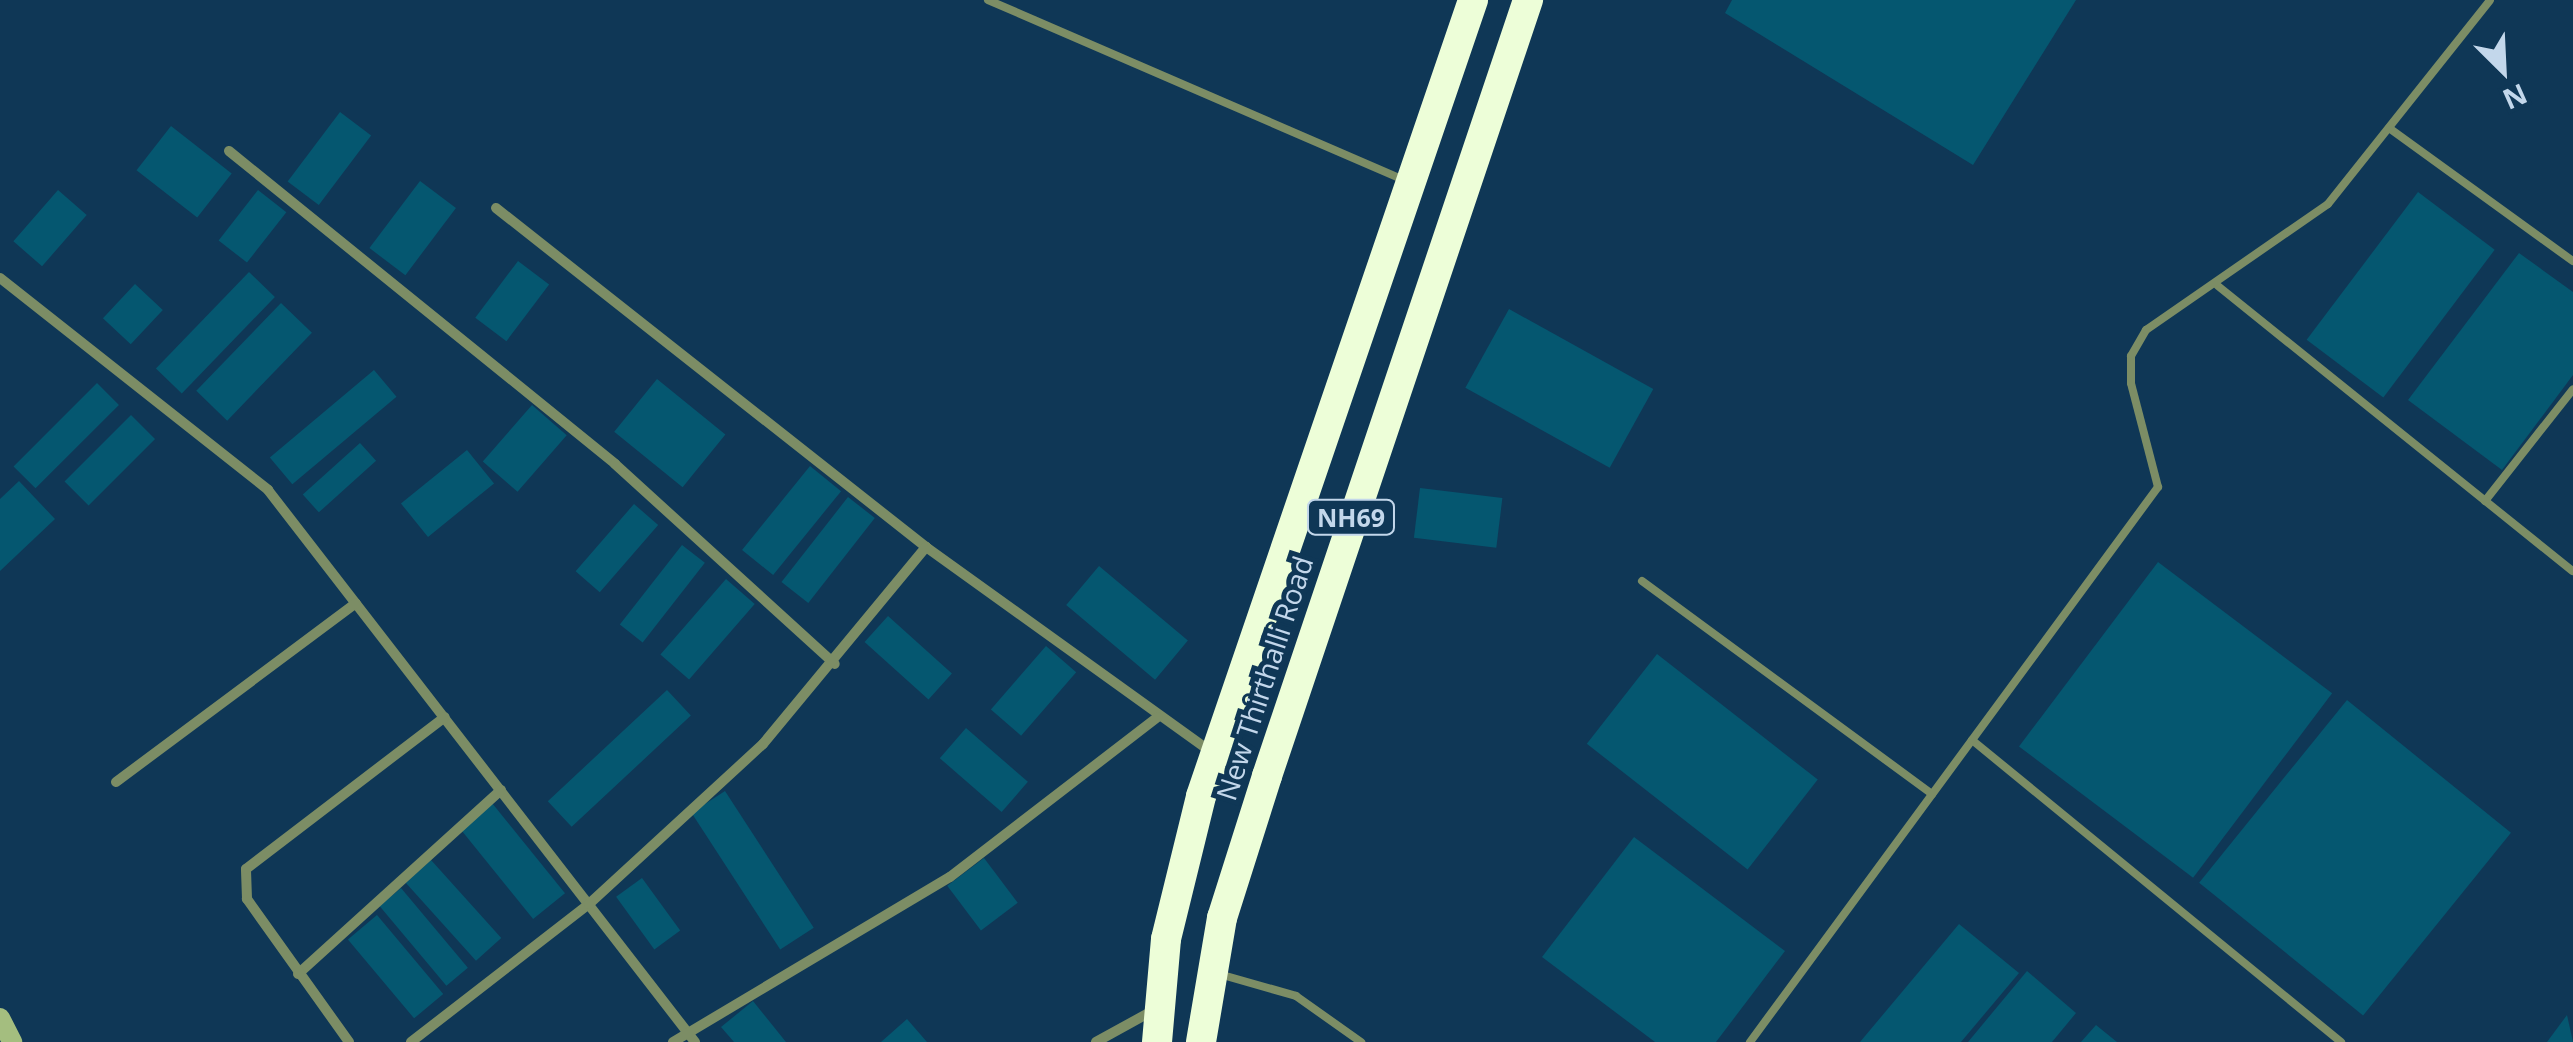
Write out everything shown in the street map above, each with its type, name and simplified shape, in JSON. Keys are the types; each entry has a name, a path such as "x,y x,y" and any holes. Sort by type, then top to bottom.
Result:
{"highway":[{"name":"NH69","path":"1157,1042 1154,1010 1215,754 1407,182 1473,0"},
{"name":"New Thirthalli Road","path":"1201,1042 1212,972 1287,713 1528,0"},
{"path":"1236,696 1287,713"}],"main road":[{"path":"0,1018 12,1042"}],"street":[{"path":"229,151 615,464 835,664"},
{"path":"496,208 926,547 1215,754"},
{"path":"0,278 230,452 356,603 691,1038"},
{"path":"411,1042 589,904 835,664 926,547"},
{"path":"116,782 356,603"},
{"path":"674,1042 691,1038 950,877 1158,716"},
{"path":"350,1042 247,898 246,869 445,717"},
{"path":"298,974 501,790"},
{"path":"1096,1042 1154,1010"}],"lane":[{"path":"988,0 1407,182"},
{"path":"1750,1042 2158,488 2131,356 2146,330 2218,286 2328,204 2490,0"},
{"path":"2389,128 2573,261"},
{"path":"2218,286 2573,571"},
{"path":"2486,501 2573,389"},
{"path":"1642,581 1932,794"},
{"path":"1972,740 2340,1042"},
{"path":"1212,972 1296,996 1361,1042"}],"building":[{"path":"1732,0 2076,0 1973,165 1725,13"},
{"path":"340,112 371,135 319,205 288,181"},
{"path":"171,126 232,173 197,218 137,170"},
{"path":"420,181 456,208 405,275 369,248"},
{"path":"58,190 87,215 42,266 13,241"},
{"path":"258,190 286,212 247,263 219,240"},
{"path":"2418,192 2495,250 2383,398 2307,340"},
{"path":"2519,253 2573,292 2573,375 2502,470 2408,400"},
{"path":"518,261 549,284 506,341 475,318"},
{"path":"249,272 275,297 182,393 156,368"},
{"path":"135,284 163,310 131,344 103,318"},
{"path":"281,303 312,333 227,421 196,391"},
{"path":"1509,309 1653,389 1610,468 1465,388"},
{"path":"374,370 396,397 292,484 270,457"},
{"path":"657,379 725,434 683,487 614,432"},
{"path":"97,383 119,405 35,488 14,466"},
{"path":"532,405 567,435 518,492 483,462"},
{"path":"131,415 155,439 89,506 65,481"},
{"path":"360,443 376,461 319,512 303,495"},
{"path":"467,450 494,483 428,537 401,503"},
{"path":"810,466 841,491 773,575 742,550"},
{"path":"19,481 55,519 0,571 0,499"},
{"path":"1420,488 1502,498 1496,548 1414,538"},
{"path":"848,497 875,518 808,603 782,582"},
{"path":"634,504 658,525 600,592 576,571"},
{"path":"682,545 705,563 643,642 620,625"},
{"path":"2158,562 2332,693 2193,878 2019,746"},
{"path":"1099,566 1188,641 1155,680 1066,605"},
{"path":"726,579 755,604 689,679 660,654"},
{"path":"888,616 952,674 928,700 865,642"},
{"path":"1046,646 1076,672 1021,736 991,709"},
{"path":"1657,654 1818,780 1748,869 1587,744"},
{"path":"667,690 691,716 572,827 548,801"},
{"path":"2347,700 2511,833 2363,1015 2199,883"},
{"path":"966,728 1028,782 1002,812 940,758"},
{"path":"725,791 814,928 780,949 691,813"},
{"path":"492,803 565,893 533,919 460,829"},
{"path":"1634,837 1785,951 1716,1042 1655,1042 1542,957"},
{"path":"984,858 1018,903 981,930 947,886"},
{"path":"431,860 501,938 476,961 406,883"},
{"path":"642,878 680,931 654,949 616,897"},
{"path":"401,888 468,968 446,986 380,906"},
{"path":"377,915 443,994 414,1018 348,939"},
{"path":"1959,924 2019,973 1961,1042 1860,1042"},
{"path":"2027,971 2076,1013 2052,1042 1968,1042"},
{"path":"753,1001 786,1042 734,1042 721,1027"},
{"path":"2567,1015 2573,1042 2547,1042"},
{"path":"907,1019 927,1042 881,1042"},
{"path":"2096,1025 2117,1042 2081,1042"}]}
